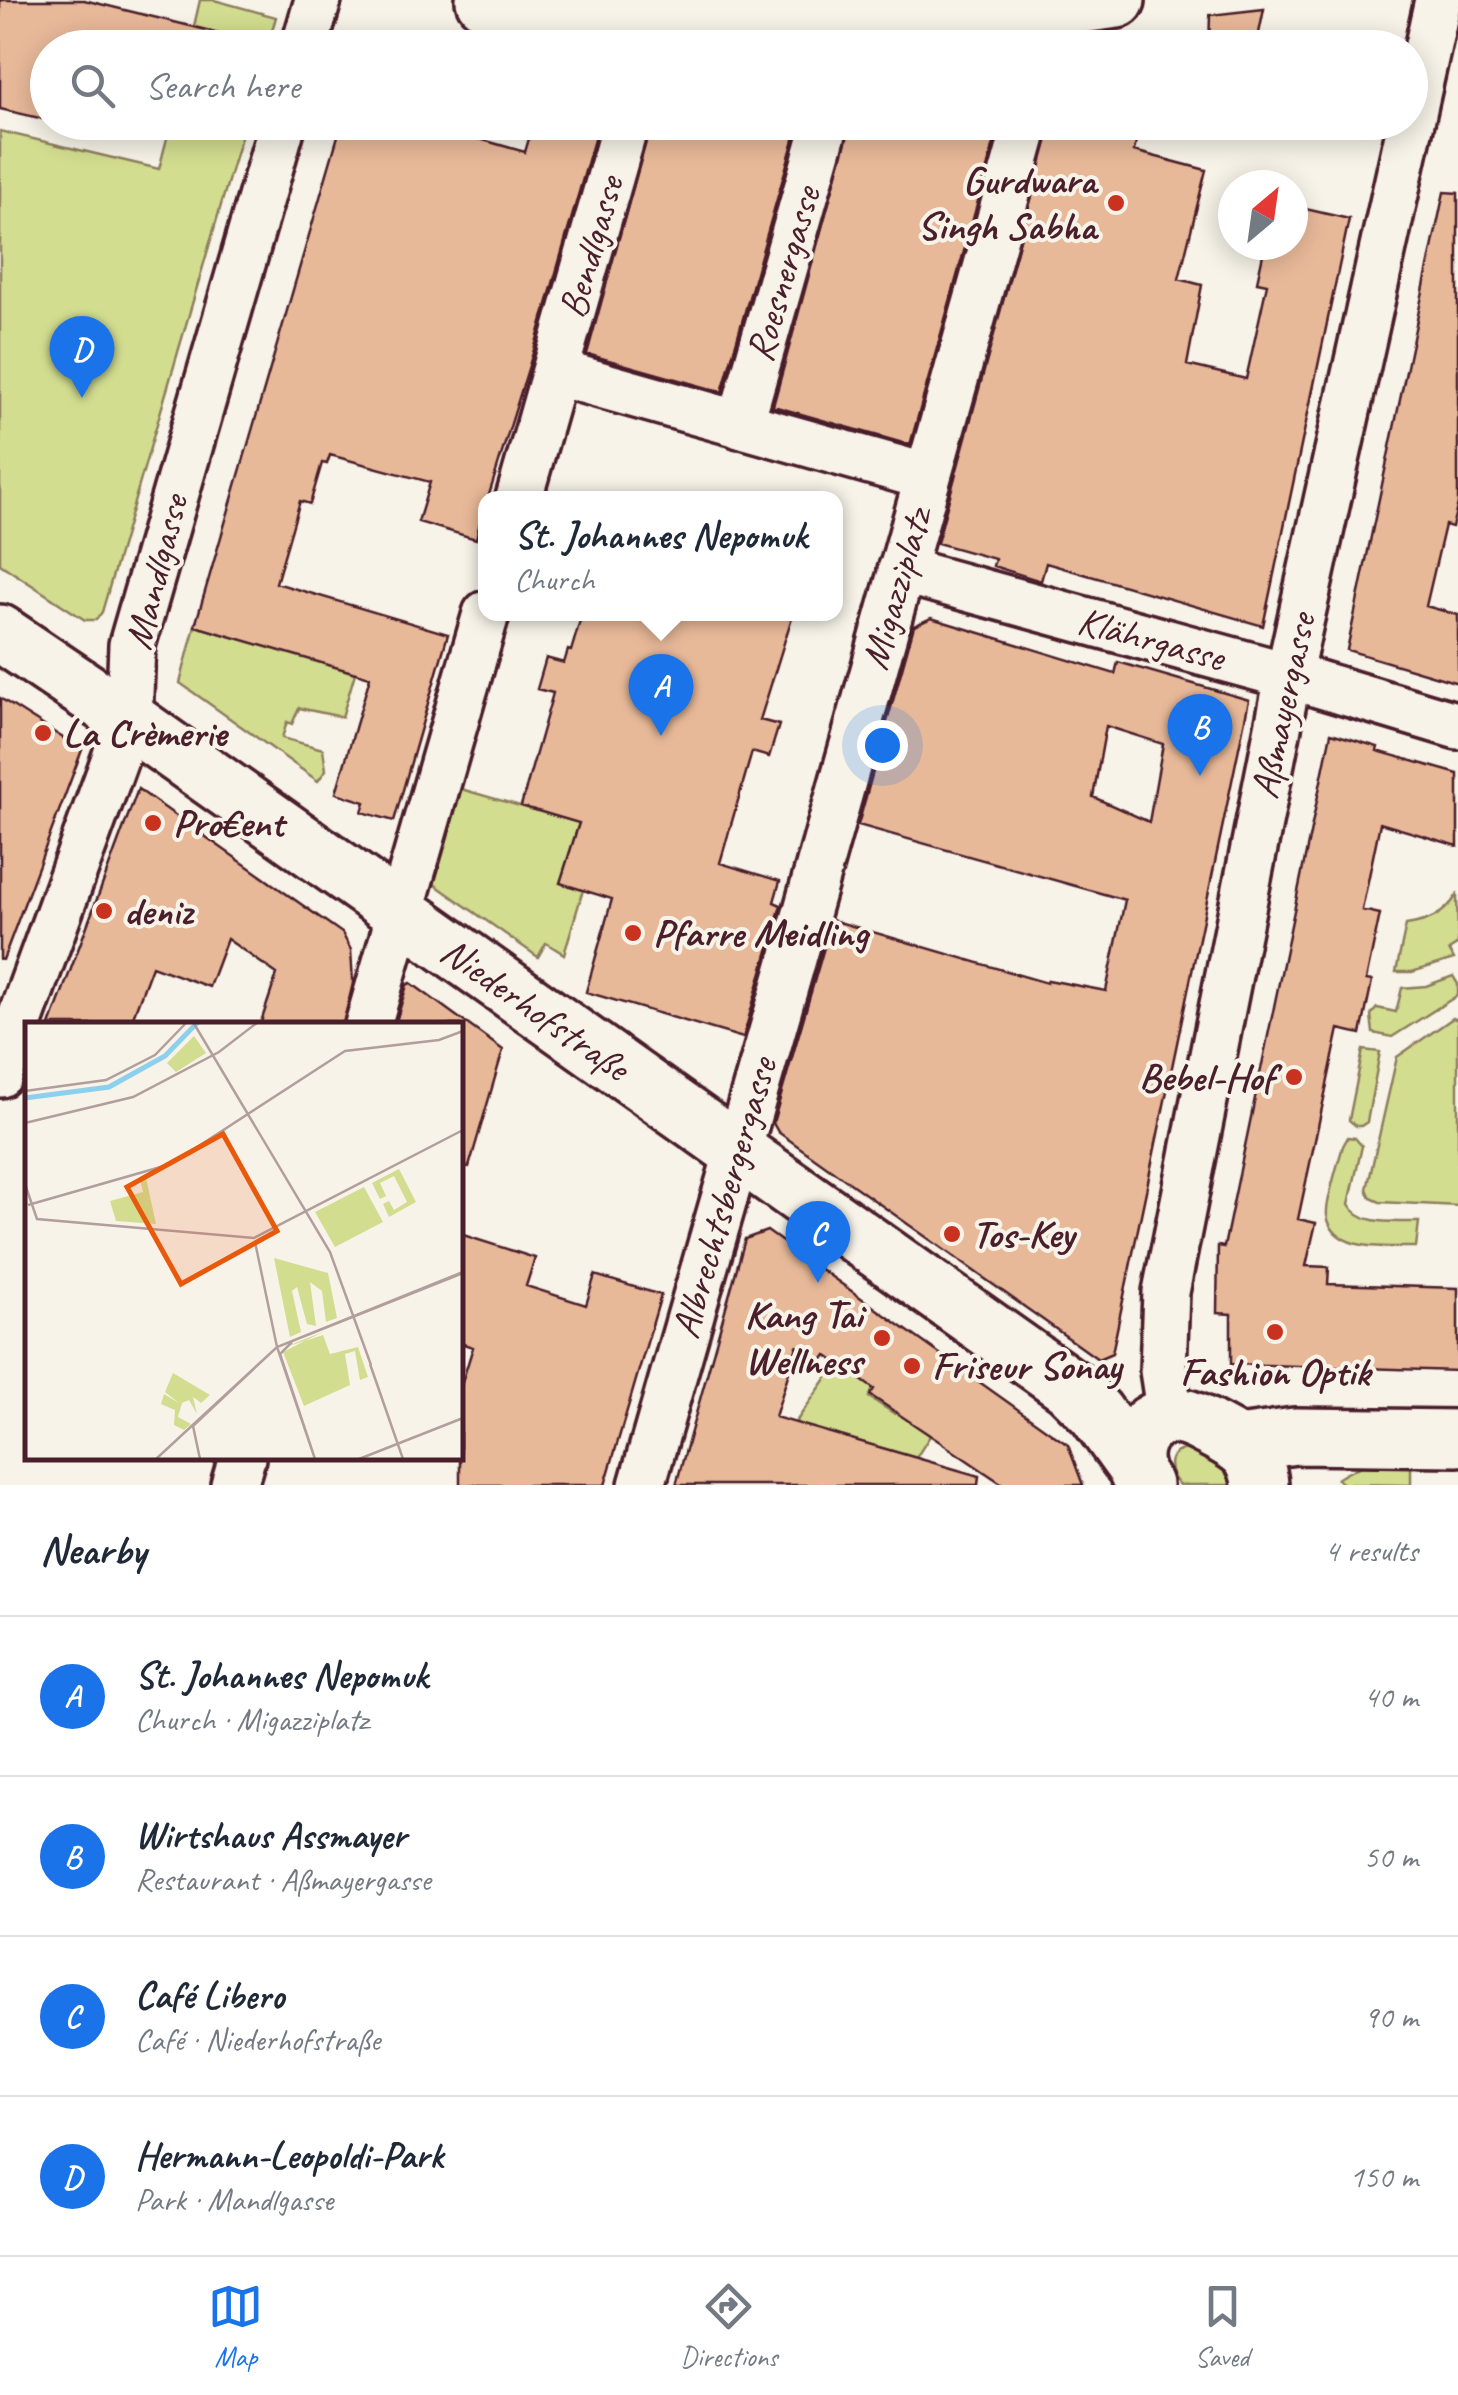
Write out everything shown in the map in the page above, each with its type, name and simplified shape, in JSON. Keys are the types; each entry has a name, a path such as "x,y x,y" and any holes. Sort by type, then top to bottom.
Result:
{"street":[{"path":"309,30 318,0"},
{"path":"895,30 1024,18 1116,0"},
{"name":"Aßmayergasse","path":"1428,45 1438,0"},
{"path":"502,2 628,30"},
{"name":"Mandlgasse","path":"0,1074 129,720 132,645 278,140"},
{"name":"Bendlgasse","path":"556,372 621,140"},
{"name":"Roesnergasse","path":"740,425 821,140"},
{"path":"927,478 1022,140"},
{"name":"Aßmayergasse","path":"1145,1459 1163,1370 1166,1292 1288,677 1407,140"},
{"path":"521,491 556,372"},
{"name":"Migazziplatz","path":"556,372 927,478 806,910"},
{"name":"Klährgasse","path":"901,570 1458,726"},
{"path":"369,1022 484,621"},
{"name":"Niederhofstraße","path":"0,632 1069,1386 1145,1459 1192,1419 1256,1471"},
{"name":"Albrechtsbergergasse","path":"642,1485 806,910"},
{"path":"1256,1471 1295,1436 1458,1438"},
{"path":"234,1485 241,1460"}],"green space":[{"path":"200,0 214,0 276,17 272,30 193,30"},
{"path":"0,131 159,169 167,140 240,140 102,612 96,620 85,620 0,564"},
{"path":"195,626 355,673 342,717 299,708 292,724 287,722 282,738 323,749 326,770 318,781 180,683"},
{"path":"461,789 579,823 561,883 583,890 564,954 546,943 538,957 434,884"},
{"path":"1457,895 1458,944 1449,950 1454,959 1412,972 1396,972 1406,925 1435,916"},
{"path":"1453,976 1458,995 1392,1037 1373,1033 1371,1015 1377,1008 1396,1012 1402,988 1426,986"},
{"path":"1453,1018 1458,1020 1458,1206 1380,1202 1371,1198 1367,1189 1397,1057"},
{"path":"1363,1050 1380,1052 1367,1122 1356,1126 1349,1120"},
{"path":"1348,1137 1362,1146 1349,1204 1371,1220 1419,1222 1416,1247 1364,1245 1351,1242 1331,1228 1328,1202"},
{"path":"837,1363 874,1389 869,1397 895,1414 899,1409 933,1431 916,1458 795,1423"},
{"path":"1187,1449 1221,1467 1233,1485 1179,1485 1170,1463 1175,1454"},
{"path":"1411,1455 1411,1485 1344,1484 1337,1479 1372,1462"}],"building":[{"path":"0,0 84,0 206,30 30,30 30,116 0,109"},
{"path":"1264,9 1260,30 1210,30 1210,15"},
{"path":"337,140 483,140 525,152 529,140 594,140 490,491 478,491 476,539 418,522 430,482 330,455 327,464 322,463 310,504 300,501 276,583 448,634 394,821 362,812 365,802 336,793 370,677 195,626"},
{"path":"646,140 794,140 722,392 587,354"},
{"path":"846,140 995,140 910,445 773,406"},
{"path":"1047,140 1137,140 1134,151 1206,170 1179,279 1202,285 1187,365 1246,379 1267,284 1257,282 1262,260 1308,260 1308,209 1349,219 1263,626 1046,563 1041,581 993,566 995,559 937,543"},
{"path":"1444,192 1458,193 1458,503 1452,527 1445,525 1426,606 1458,615 1458,683 1347,650"},
{"path":"931,618 1115,674 1118,662 1249,700 1112,1353 1098,1359 778,1132 773,1123 832,920 1047,983 1048,980 1106,991 1125,900 858,825 914,626","holes":["1106,726 1163,744 1149,822 1093,797"]},
{"path":"580,621 791,621 760,720 779,725 769,757 752,752 720,863 780,881 774,902 781,905 743,1038 586,992 612,899 560,883 579,823 521,806 553,693 537,689 546,658 564,663 568,650 571,651"},
{"path":"0,698 82,750 3,960 0,959"},
{"name":"Bebel-Hof","path":"1331,733 1458,774 1458,846 1380,823 1362,910 1380,914 1366,980 1372,981 1361,1034 1339,1029 1298,1219 1316,1223 1306,1266 1329,1267 1328,1284 1458,1288 1458,1371 1231,1364 1231,1314 1217,1313 1218,1246 1224,1247"},
{"path":"138,789 342,933 351,950 353,983 344,1022 261,1022 277,974 227,939 209,987 152,966 131,1022 51,1022"},
{"path":"411,983 503,1050 469,1167 462,1166 462,1022 396,1022 407,985"},
{"path":"767,1231 1068,1445 1083,1485 1004,1485 870,1395 874,1389 826,1355 821,1362 797,1346 775,1417 979,1476 978,1485 676,1485 745,1239"},
{"path":"462,1235 535,1258 526,1286 586,1305 595,1275 661,1295 605,1485 460,1485 462,1383 473,1347 462,1344"}],"place":[{"name":"Gurdwara Singh Sabha","path":"1116,203"},
{"name":"Hermann-Leopoldi-Park","path":"82,398"},
{"name":"La Crèmerie","path":"43,733"},
{"name":"St. Johannes Nepomuk","path":"661,736"},
{"name":"Wirtshaus Assmayer","path":"1200,776"},
{"name":"Pro€ent","path":"153,823"},
{"name":"deniz","path":"104,911"},
{"name":"Pfarre Meidling","path":"633,933"},
{"name":"Bebel-Hof","path":"1294,1077"},
{"name":"Tos-Key","path":"952,1234"},
{"name":"Café Libero","path":"818,1283"},
{"name":"Fashion Optik","path":"1275,1332"},
{"name":"Kang Tai Wellness","path":"882,1338"},
{"name":"Friseur Sonay","path":"912,1366"}]}
